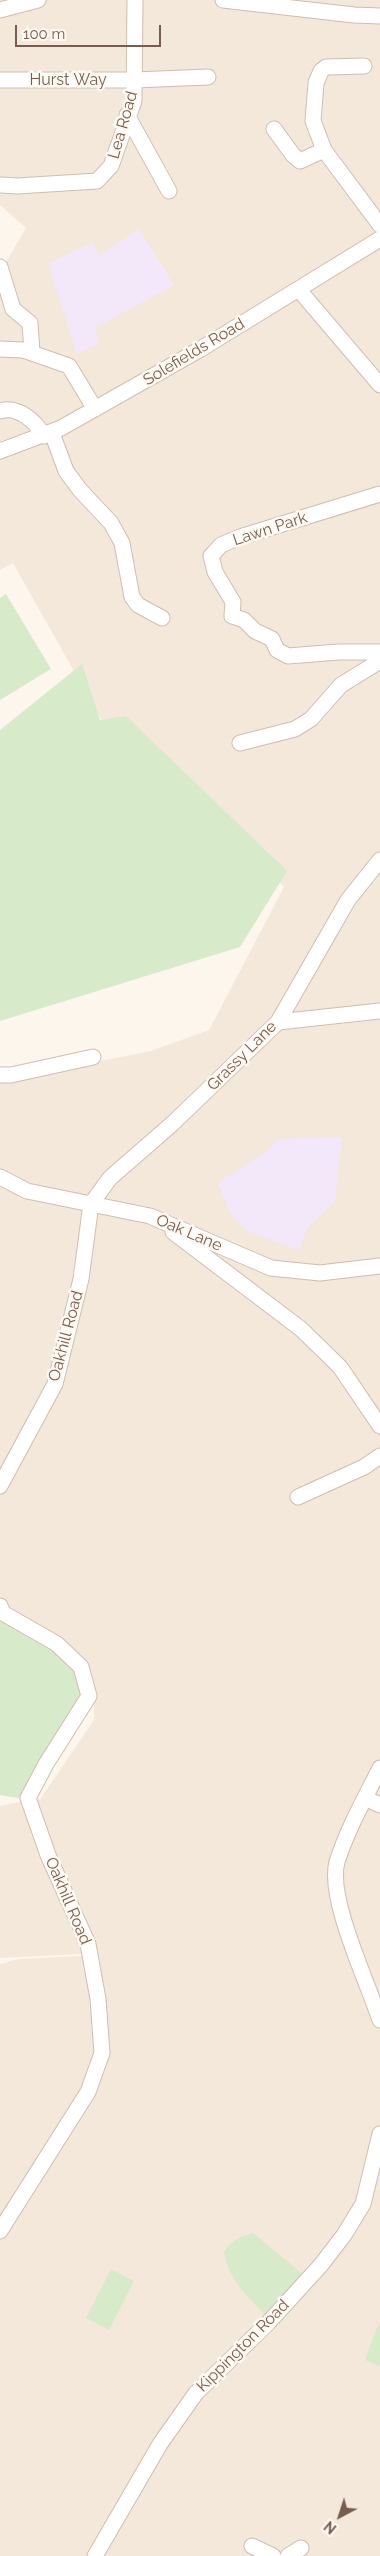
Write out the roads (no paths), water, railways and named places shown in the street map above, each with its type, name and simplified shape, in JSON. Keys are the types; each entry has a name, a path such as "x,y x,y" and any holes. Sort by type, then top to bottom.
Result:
{"street":[{"path":"0,10 38,0"},
{"name":"Lea Road","path":"2,185 17,186 97,181 111,166 127,115 134,101 135,0"},
{"path":"223,0 354,15 380,16"},
{"path":"364,66 326,67 317,76 313,122 324,150 380,225"},
{"name":"Hurst Way","path":"0,80 208,78"},
{"path":"127,115 169,191"},
{"path":"274,129 293,155 300,161 324,150"},
{"name":"Solefields Road","path":"0,451 48,434 95,409 299,290 380,239"},
{"path":"0,267 13,309 30,323 32,352"},
{"path":"299,290 380,385"},
{"path":"0,349 12,348 32,352 69,366 95,409"},
{"path":"0,411 6,409 26,416 37,423 48,434 66,471 80,490 111,523 122,543 132,597 138,605 162,618"},
{"name":"Lawn Park","path":"380,494 240,537 221,545 211,556 215,572 233,602 232,616 244,620 255,631 272,639 277,650 288,656 339,652 380,652"},
{"path":"240,743 295,729 311,719 341,685 380,661"},
{"name":"Grassy Lane","path":"91,1204 110,1178 172,1124 278,1022 348,900 380,860"},
{"path":"278,1022 380,1011"},
{"path":"0,1075 11,1075 93,1057"},
{"name":"Oak Lane","path":"0,1178 28,1191 150,1216 271,1268 320,1273 380,1266"},
{"name":"Oakhill Road","path":"2,1476 55,1384 81,1279 91,1204"},
{"path":"150,1216 301,1329 340,1367 380,1426"},
{"path":"298,1497 364,1467 380,1456"},
{"name":"Oakhill Road","path":"0,1606 4,1613 57,1644 82,1667 89,1696 46,1764 28,1798 48,1856 88,1944 98,1999 102,2053 88,2092 0,2231"},
{"path":"380,1768 337,1864 338,1897 346,1930 380,2020"},
{"path":"365,1798 380,1805"},
{"name":"Kippington Road","path":"95,2556 160,2444 196,2393 268,2323 321,2265 344,2235 363,2204 380,2134"},
{"path":"252,2546 273,2556"}]}
